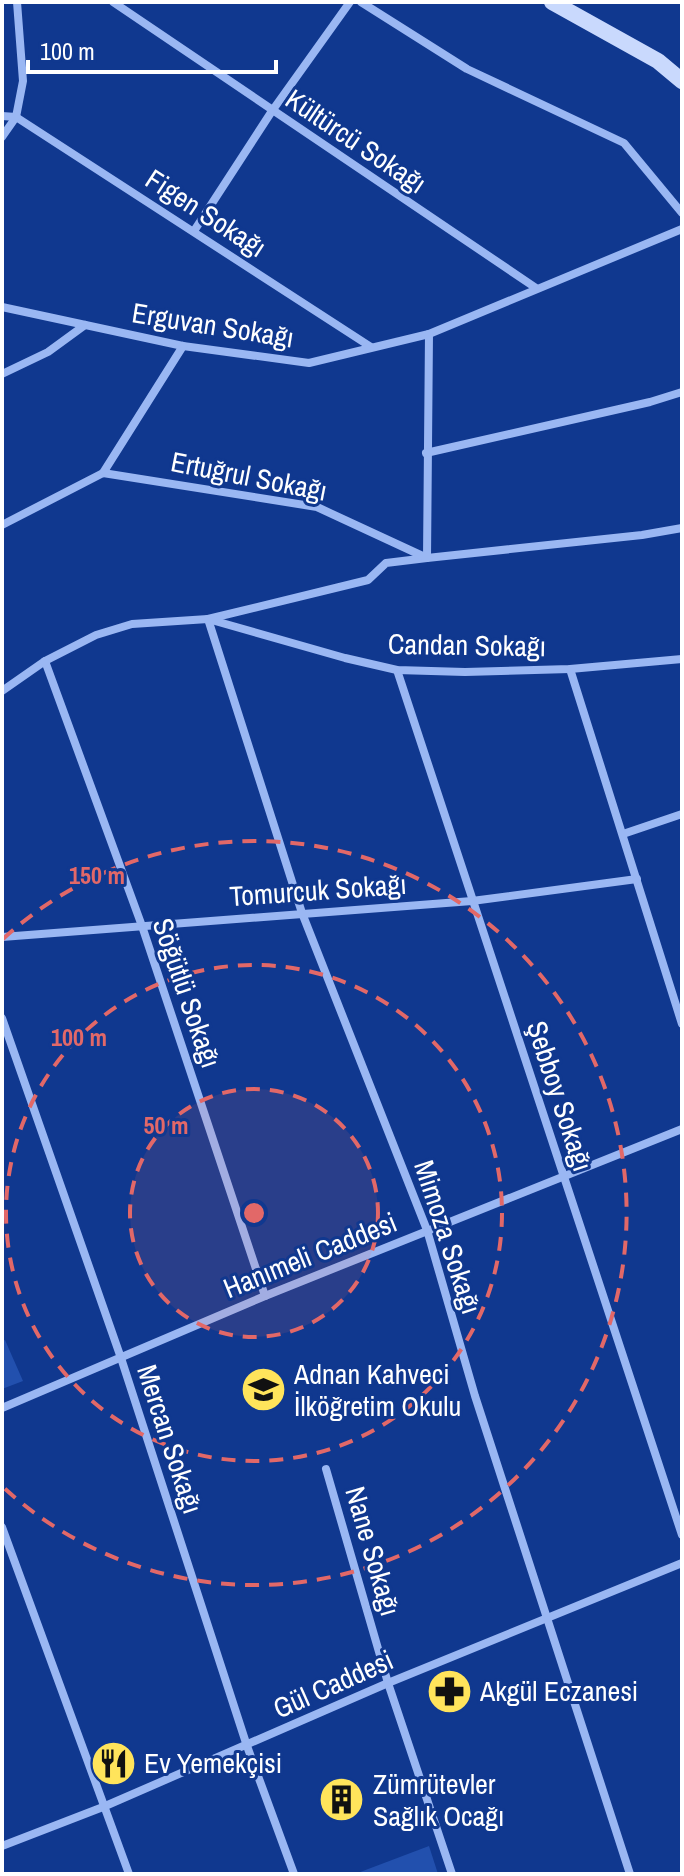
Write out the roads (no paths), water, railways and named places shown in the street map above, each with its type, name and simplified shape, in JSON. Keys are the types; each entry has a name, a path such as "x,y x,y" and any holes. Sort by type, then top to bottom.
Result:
{"main road":[{"path":"552,2 658,61 682,81"}],"street":[{"path":"2,137 16,117 23,81 17,2"},
{"name":"Kültürcü Sokağı","path":"113,2 536,288"},
{"path":"194,231 272,111 350,2"},
{"path":"361,2 467,69 624,143 682,213"},
{"path":"2,116 16,117"},
{"name":"Figen Sokağı","path":"16,117 371,347"},
{"name":"Erguvan Sokağı","path":"2,307 183,346 309,363 429,334 682,229"},
{"path":"2,374 48,352 85,325"},
{"path":"429,334 427,558 682,528"},
{"path":"2,525 103,473 183,346"},
{"path":"426,453 682,392"},
{"name":"Ertuğrul Sokağı","path":"103,473 317,507 427,558"},
{"name":"Candan Sokağı","path":"2,691 45,661 96,635 132,624 208,619 368,580 386,563 427,558"},
{"name":"Candan Sokağı","path":"208,619 397,670 570,669 682,659"},
{"name":"Mimoza Sokağı","path":"208,619 302,913 427,1230 475,1396 630,1874"},
{"name":"Söğütlü Sokağı","path":"45,661 142,926 265,1296"},
{"path":"570,669 682,1024"},
{"name":"Şebboy Sokağı","path":"397,670 682,1535"},
{"path":"623,834 682,814"},
{"name":"Tomurcuk Sokağı","path":"2,937 472,901 637,879"},
{"name":"Mercan Sokağı","path":"2,1018 121,1358 247,1746 294,1874"},
{"name":"Hanımeli Caddesi","path":"2,1408 265,1296 682,1129"},
{"name":"Nane Sokağı","path":"326,1469 388,1683 452,1874"},
{"path":"2,1527 129,1874"},
{"name":"Gül Caddesi","path":"2,1846 103,1807 388,1683 682,1563"}],"place":[{"name":"Adnan Kahveci İlköğretim Okulu","path":"263,1390"},
{"name":"Akgül Eczanesi","path":"449,1691"},
{"name":"Ev Yemekçisi","path":"113,1763"},
{"name":"Zümrütevler Sağlık Ocağı","path":"342,1800"}]}
